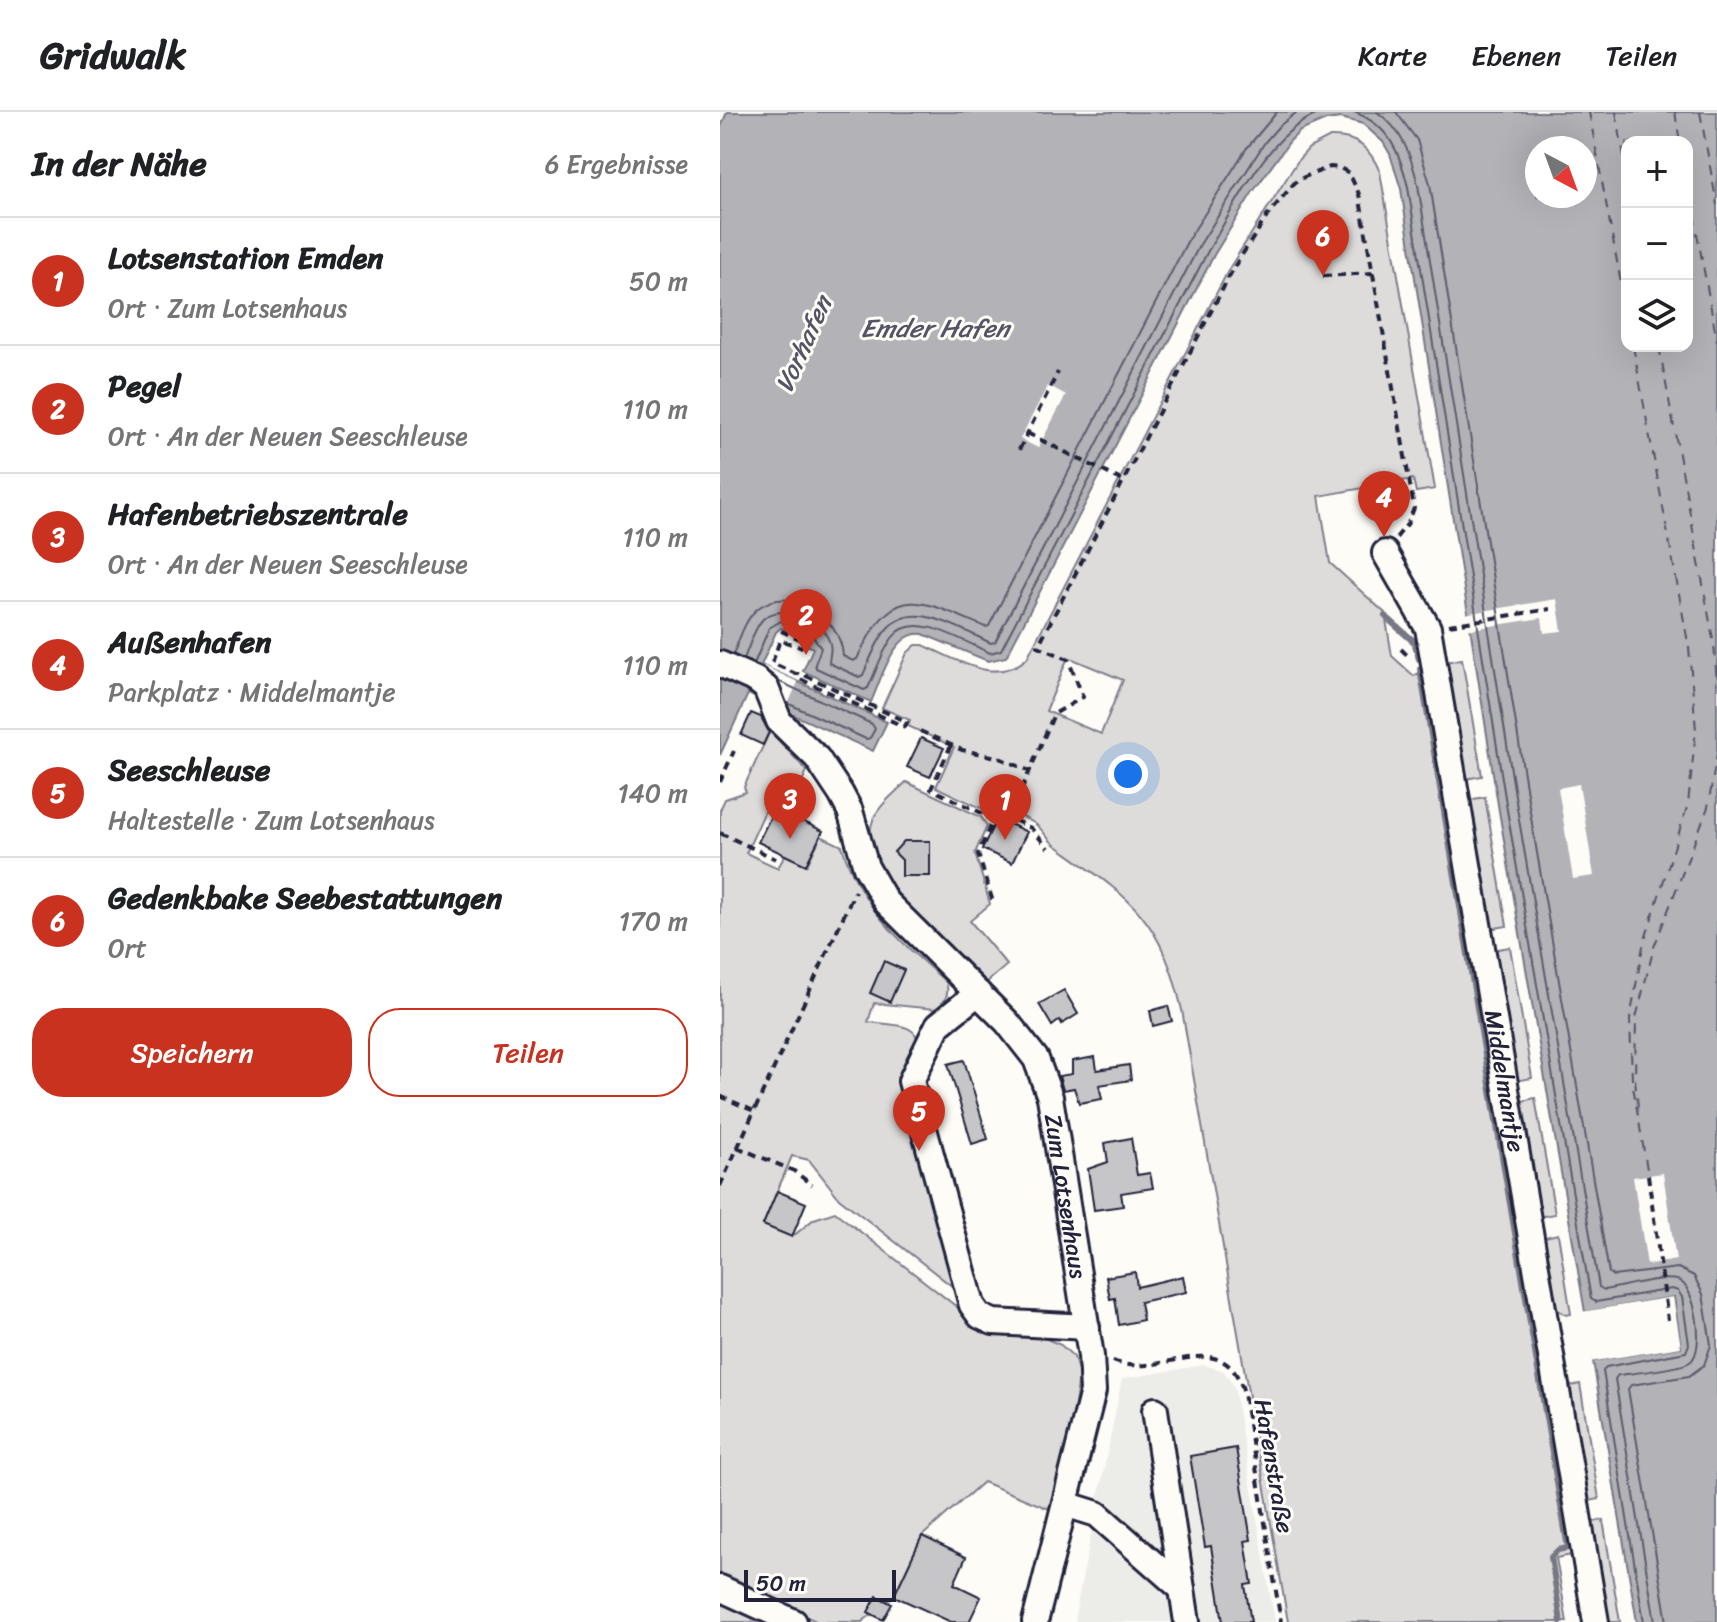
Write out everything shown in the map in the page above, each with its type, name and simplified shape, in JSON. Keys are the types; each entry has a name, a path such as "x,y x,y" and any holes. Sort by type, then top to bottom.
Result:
{"street":[{"name":"Middelmantje","path":"1385,553 1428,628 1596,1622"},
{"name":"Zum Lotsenhaus","path":"720,664 761,683 769,692 779,721 817,758 832,778 850,811 866,867 880,894 902,920 1007,1022 1036,1059 1050,1097 1087,1327 1093,1391 1035,1622"},
{"path":"978,993 938,1025 911,1081 972,1305 980,1316 993,1322 1087,1327"},
{"path":"1155,1410 1187,1622"},
{"path":"1065,1504 1097,1514 1182,1589"},
{"path":"720,1588 794,1622"}],"path":[{"path":"1007,822 1054,714 1083,697 1068,659 1038,646 1234,267 1291,185 1330,167 1349,173 1359,194 1414,508 1408,523 1385,553"},
{"path":"1323,276 1373,273"},
{"path":"1019,450 1058,372"},
{"path":"1027,433 1123,481"},
{"path":"1457,623 1550,609"},
{"path":"781,631 804,642 800,647 783,639 772,663 800,679 905,727 905,721 802,674 792,674"},
{"path":"920,731 970,753 997,757 1030,771"},
{"path":"951,745 931,789 984,814 997,812 1031,828 1048,848"},
{"path":"720,782 734,751"},
{"path":"990,813 992,822 978,854 993,902"},
{"path":"720,833 776,859"},
{"path":"720,1186 866,867"},
{"path":"720,1096 754,1111"},
{"path":"737,1147 794,1171 812,1185"},
{"path":"1648,1175 1668,1320"},
{"name":"Hafenstraße","path":"1091,1356 1134,1367 1206,1355 1222,1360 1236,1372 1244,1393 1281,1622"}],"shaded area":[{"path":"1330,137 1355,141 1372,156 1380,172 1435,489 1416,492 1413,479 1319,496 1330,563 1418,643 1420,658 1417,659 1414,645 1386,620 1392,656 1414,676 1423,670 1572,1555 1556,1558 1567,1622 1288,1622 1182,1010 1164,952 1139,912 1123,896 1055,845 1034,823 995,805 983,809 936,787 954,747 908,726 910,720 882,708 907,653 916,645 989,670 1015,666 1027,658 1230,267 1309,148","holes":["1068,657 1123,680 1101,734 1046,711"]},
{"path":"1462,659 1482,776 1465,779 1445,662"},
{"path":"770,731 807,771 787,814 775,808 772,814 765,811 746,853 778,868 785,855 807,865 821,836 842,846 860,888 884,922 946,982 946,998 935,1009 874,1003 868,1022 903,1026 915,1034 918,1041 917,1051 962,1294 839,1198 809,1160 792,1156 763,1225 792,1237 814,1219 835,1212 975,1321 1042,1337 1061,1345 1074,1357 1079,1374 1072,1424 1049,1509 983,1482 922,1536 894,1596 862,1622 818,1622 720,1576 720,810 725,799 746,792 744,787"},
{"path":"906,782 981,817 987,826 975,853 990,904 970,921 1007,965 985,984 930,932 892,886 878,862 871,840 873,820 883,804"},
{"path":"1485,797 1507,926 1489,929 1468,800"},
{"path":"1510,947 1532,1078 1515,1081 1492,950"},
{"path":"1535,1098 1555,1214 1538,1217 1518,1102"},
{"path":"1558,1234 1571,1314 1566,1315 1552,1306 1541,1238"},
{"path":"1204,1365 1224,1371 1234,1387 1275,1622 1076,1622 1122,1379"},
{"path":"1580,1384 1599,1499 1585,1502 1566,1387"},
{"path":"1603,1520 1620,1622 1605,1622 1588,1523"},
{"path":"720,1600 769,1622 720,1622"}],"water":[{"name":"Emder Hafen","path":"727,112 1717,112 1717,1622 1637,1622 1593,1361 1681,1347 1674,1297 1585,1312 1499,811 1401,189 1383,142 1363,124 1341,118 1326,120 1300,131 1252,193 1214,255 1006,657 988,661 923,634 913,635 896,648 871,702 803,671 813,648 807,645 808,640 781,628 776,632 761,665 887,722 873,751 748,694 720,755 720,129"}],"pier":[{"path":"1048,385 1066,395 1038,448 1020,439"},
{"path":"1557,599 1562,631 1544,633 1542,618 1466,630 1464,614"},
{"path":"720,652 761,671 764,666 798,682 785,711 750,695 752,691 720,676"},
{"path":"1579,784 1594,876 1573,879 1558,788"},
{"path":"1663,1173 1676,1260 1647,1265 1633,1177"},
{"path":"1673,1297 1681,1347 1589,1362 1592,1357 1677,1343 1670,1301 1586,1316 1581,1312"}],"building":[{"path":"751,713 761,717 769,732 763,745 741,735"},
{"path":"921,738 944,748 930,777 907,767"},
{"path":"775,808 823,831 806,865 758,842"},
{"path":"997,818 1027,832 1012,863 982,849"},
{"path":"904,841 930,841 930,876 902,876 902,860 894,852"},
{"path":"884,961 904,970 890,1002 870,993"},
{"path":"1064,990 1078,1014 1052,1026 1039,1004"},
{"path":"1168,1006 1172,1021 1153,1026 1150,1011"},
{"path":"1095,1057 1097,1070 1129,1065 1131,1080 1099,1085 1102,1099 1079,1103 1074,1088 1063,1090 1059,1076 1072,1074 1072,1061"},
{"path":"964,1060 988,1139 972,1144 948,1064"},
{"path":"1131,1138 1137,1175 1150,1173 1153,1188 1121,1193 1123,1206 1094,1210 1088,1169 1108,1162 1105,1143"},
{"path":"777,1191 806,1203 792,1237 763,1225"},
{"path":"1135,1272 1137,1287 1183,1276 1186,1292 1140,1302 1143,1320 1119,1325 1115,1298 1110,1299 1106,1277"},
{"path":"1236,1448 1251,1540 1245,1541 1252,1584 1245,1585 1251,1622 1223,1622 1211,1546 1205,1547 1190,1456"},
{"path":"922,1536 966,1557 954,1584 981,1597 969,1622 951,1622 894,1596"},
{"path":"877,1596 892,1604 883,1620 868,1612"}],"waterway":[{"path":"1385,616 1414,641 1419,659"},
{"path":"1420,669 1568,1548 1558,1550 1551,1557 1561,1622"}],"ferry route":[{"path":"1589,112 1621,283"},
{"path":"1616,112 1621,140"},
{"path":"1675,112 1679,136"},
{"path":"1700,112 1717,205"},
{"path":"1692,208 1717,341"},
{"path":"1634,352 1689,648 1696,730 1688,804 1643,946 1630,1019 1632,1080 1648,1175"},
{"path":"1660,352 1714,644 1717,684"},
{"path":"1638,1107 1636,1018 1654,947 1708,807 1717,753"}],"place":[{"name":"Gedenkbake Seebestattungen","path":"1323,276"},
{"name":"Außenhafen","path":"1384,537"},
{"name":"Pegel","path":"806,655"},
{"name":"Hafenbetriebszentrale","path":"790,839"},
{"name":"Lotsenstation Emden","path":"1005,840"},
{"name":"Seeschleuse","path":"919,1151"}],"water label":[{"name":"Vorhafen","path":"803,344"}]}
